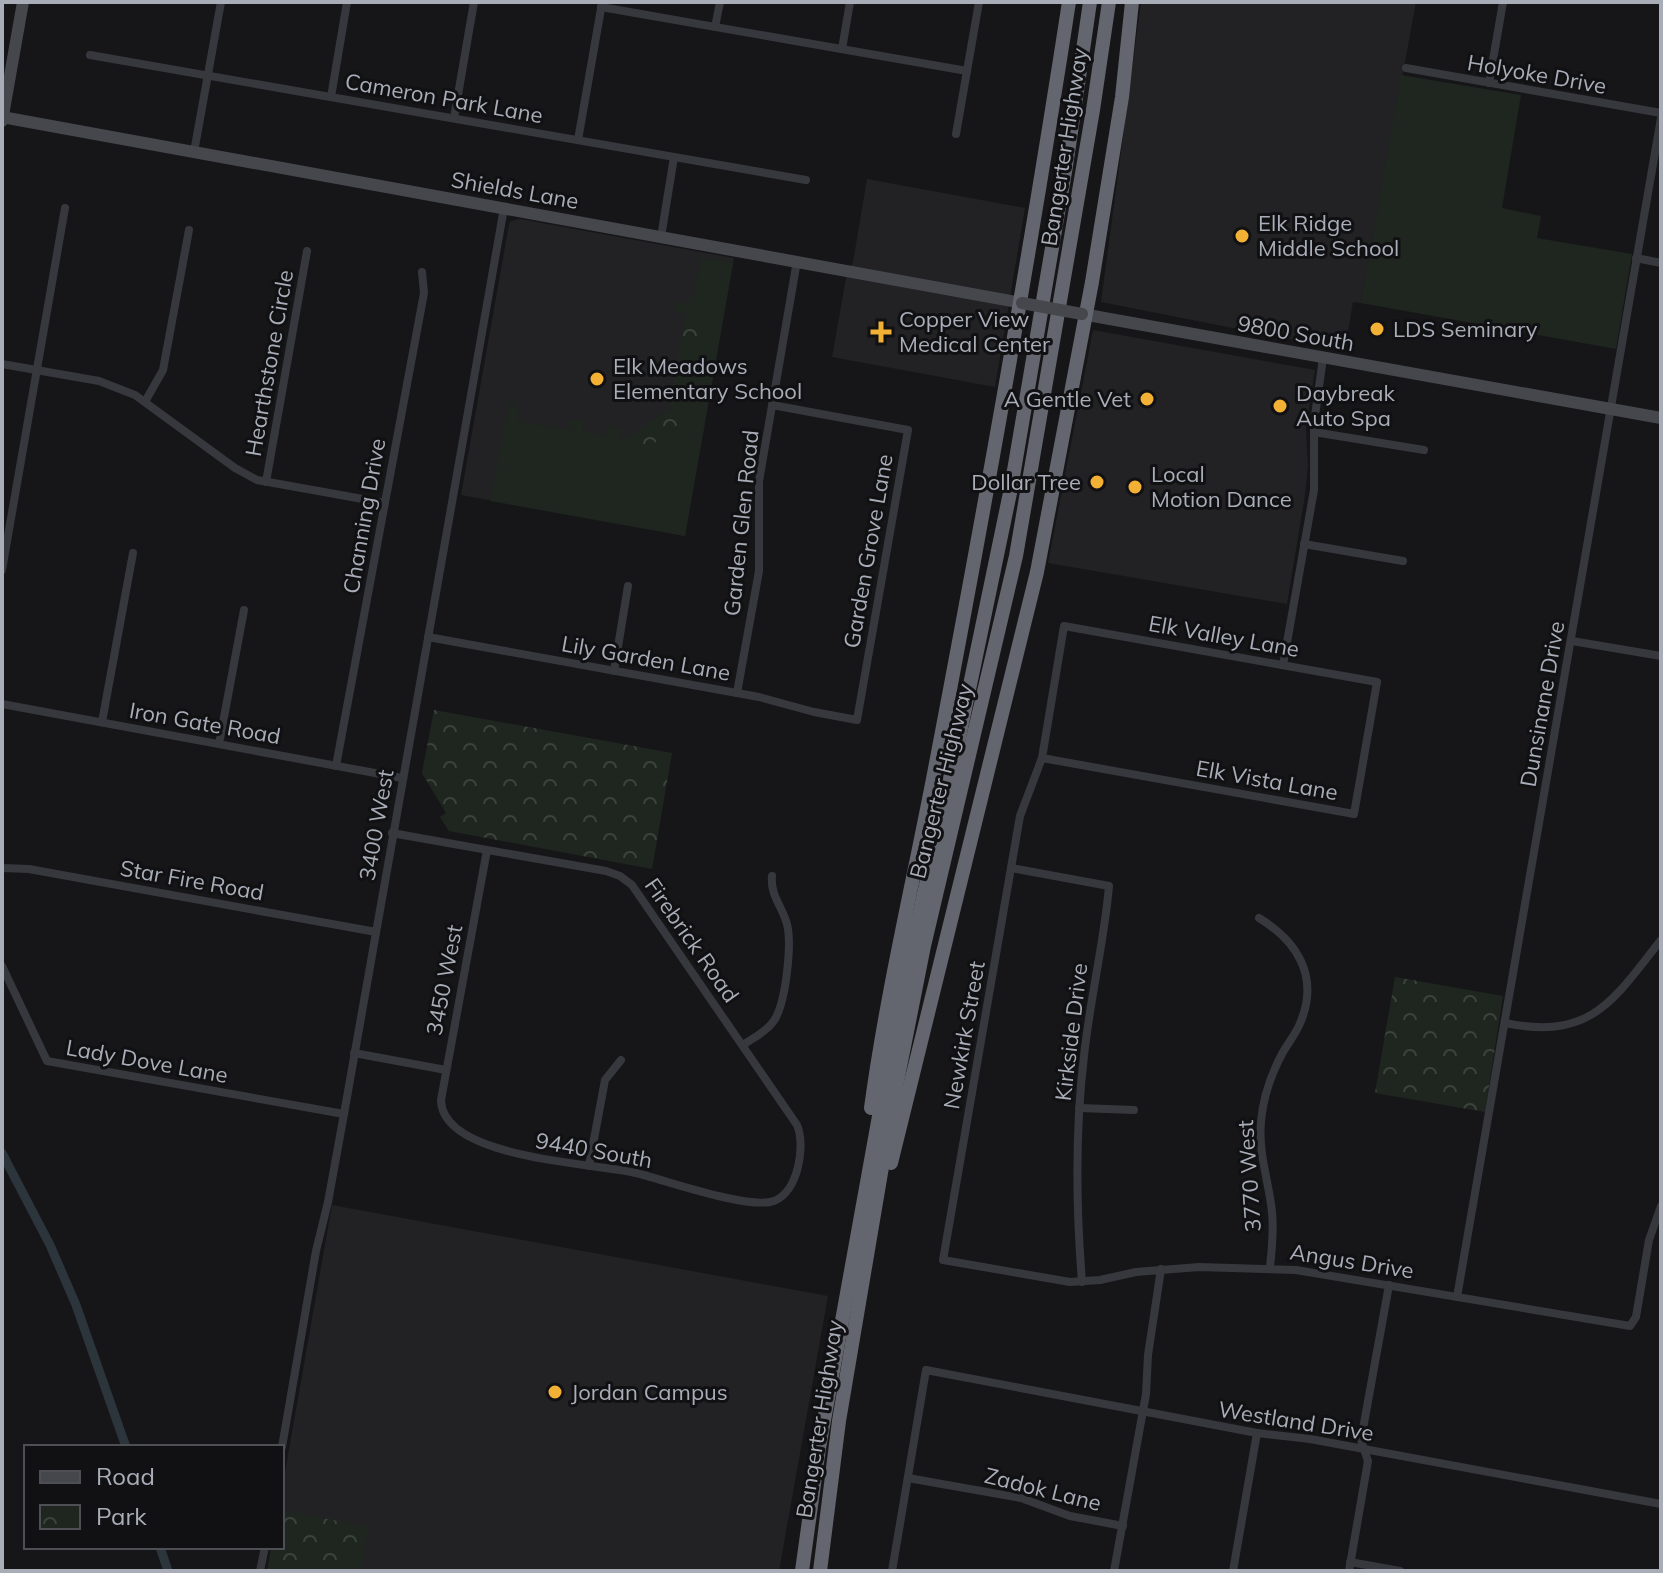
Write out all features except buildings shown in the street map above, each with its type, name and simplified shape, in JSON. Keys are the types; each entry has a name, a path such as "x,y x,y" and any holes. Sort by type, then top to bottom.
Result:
{"highway":[{"path":"855,1239 887,1002 940,743 1020,303 1069,2"},
{"name":"Bangerter Highway","path":"802,1571 819,1448 855,1239 907,963 1000,548 1057,217 1090,2"},
{"name":"Bangerter Highway","path":"820,1571 835,1450 916,984 1016,556 1109,2"},
{"path":"869,1248 1021,646 1122,97 1132,2"},
{"path":"794,1571 819,1448"},
{"path":"829,1571 835,1450"}],"main road":[{"path":"2,118 23,2"},
{"name":"Shields Lane","path":"2,118 1020,303"},
{"name":"9800 South","path":"1020,303 1661,418"}],"street":[{"path":"194,152 221,2"},
{"path":"331,97 347,2"},
{"path":"454,118 474,2"},
{"path":"715,27 720,2"},
{"path":"842,49 850,2"},
{"path":"956,134 979,2"},
{"path":"1489,83 1503,2"},
{"path":"578,140 602,4 967,71"},
{"name":"Cameron Park Lane","path":"90,55 806,180"},
{"name":"Holyoke Drive","path":"1406,68 1661,116"},
{"name":"Dunsinane Drive","path":"1457,1297 1661,116"},
{"path":"661,237 674,157"},
{"path":"2,570 65,208"},
{"name":"3400 West","path":"282,1445 504,208"},
{"path":"146,400 163,370 189,230"},
{"name":"Hearthstone Circle","path":"266,482 307,251"},
{"path":"1636,258 1661,263"},
{"name":"Garden Glen Road","path":"737,693 759,571 759,481 797,261"},
{"name":"Channing Drive","path":"336,766 424,293 422,272"},
{"path":"1283,665 1315,475 1314,432 1323,358"},
{"path":"2,364 99,381 146,400 246,475 266,482 385,503"},
{"name":"Garden Grove Lane","path":"772,405 908,430 857,720"},
{"path":"1314,432 1424,450"},
{"path":"1304,544 1403,561"},
{"path":"102,722 133,553"},
{"path":"614,671 628,586"},
{"path":"219,744 244,610"},
{"name":"Elk Valley Lane","path":"1064,626 1377,682"},
{"name":"Newkirk Street","path":"943,1260 1020,816 1042,758 1064,626"},
{"name":"Lily Garden Lane","path":"428,637 737,693 857,720"},
{"path":"1572,641 1661,656"},
{"name":"Elk Vista Lane","path":"1042,758 1354,814 1377,682"},
{"name":"Iron Gate Road","path":"2,704 402,778"},
{"name":"Firebrick Road","path":"392,833 606,871 627,880 799,1129 801,1142 789,1189"},
{"name":"3450 West","path":"444,1116 441,1105 446,1070 487,850"},
{"name":"Star Fire Road","path":"2,868 29,869 376,932"},
{"name":"Kirkside Drive","path":"1011,868 1109,886 1090,1006 1079,1108 1078,1190 1082,1282"},
{"path":"743,1045 766,1030 776,1018 788,960 788,931 773,893 772,876"},
{"name":"3770 West","path":"1259,918 1288,939 1298,953 1306,980 1301,1021 1271,1077 1262,1109 1261,1143 1272,1214 1270,1267"},
{"path":"1505,1023 1548,1028 1586,1018 1614,1000 1661,940"},
{"name":"Lady Dove Lane","path":"2,966 47,1061 344,1114"},
{"path":"354,1053 446,1070"},
{"path":"589,1166 603,1086 611,1069 621,1060"},
{"path":"1079,1108 1134,1110"},
{"name":"9440 South","path":"444,1116 455,1127 503,1150 547,1161 631,1172 758,1202 776,1200 789,1189"},
{"name":"Angus Drive","path":"943,1260 1058,1281 1082,1282 1161,1269 1270,1267 1630,1326 1636,1317 1649,1240 1661,1206"},
{"path":"1114,1571 1143,1412 1161,1269"},
{"path":"1389,1285 1361,1440 1368,1461 1349,1566 1400,1571"},
{"name":"Westland Drive","path":"908,1478 926,1370 1257,1433 1364,1449 1661,1504"},
{"path":"1233,1571 1257,1433"},
{"path":"892,1571 908,1478"},
{"name":"Zadok Lane","path":"908,1478 1021,1498 1070,1516 1123,1526"},
{"path":"260,1571 265,1549"}],"shaded area":[{"name":"Elk Ridge Middle School","path":"1141,2 1416,2 1361,303 1353,302 1345,350 1101,302"},
{"path":"867,179 1025,208 995,387 832,357"},
{"name":"Elk Meadows Elementary School","path":"520,219 734,258 685,536 461,495 509,224"},
{"path":"1093,330 1315,370 1306,429 1308,466 1305,495 1287,604 1048,563"},
{"name":"Jordan Campus","path":"332,1205 828,1296 779,1571 267,1571 271,1549 284,1549 284,1478"}],"green space":[{"path":"1401,75 1521,95 1502,208 1541,216 1537,238 1632,254 1616,349 1361,303"},
{"path":"701,257 733,263 685,536 490,501 509,403 516,404 519,409 518,421 579,431 569,428 571,419 584,421 582,431 607,436 609,425 622,428 620,438 626,439 632,434 643,450 680,425 669,409 677,362 697,365 704,321 685,318 685,313 674,311 675,303 686,303 694,295"},
{"path":"685,318 705,321 697,366 677,362"},
{"path":"669,409 680,425 643,451 632,434"},
{"path":"434,710 672,753 652,869 449,831 440,817 446,813 422,773"},
{"path":"1395,977 1503,996 1485,1112 1375,1093"},
{"path":"284,1510 368,1527 361,1571 267,1571 272,1549 284,1549"}],"waterway":[{"path":"2,1153 50,1245 76,1305 125,1445"},
{"path":"161,1549 168,1571"}],"place":[{"name":"Elk Ridge Middle School","path":"1242,236"},
{"name":"LDS Seminary","path":"1377,329"},
{"name":"Copper View Medical Center","path":"881,332"},
{"name":"Elk Meadows Elementary School","path":"597,379"},
{"name":"A Gentle Vet","path":"1147,399"},
{"name":"Daybreak Auto Spa","path":"1280,406"},
{"name":"Dollar Tree","path":"1097,482"},
{"name":"Local Motion Dance","path":"1135,487"},
{"name":"Jordan Campus","path":"555,1392"}]}
